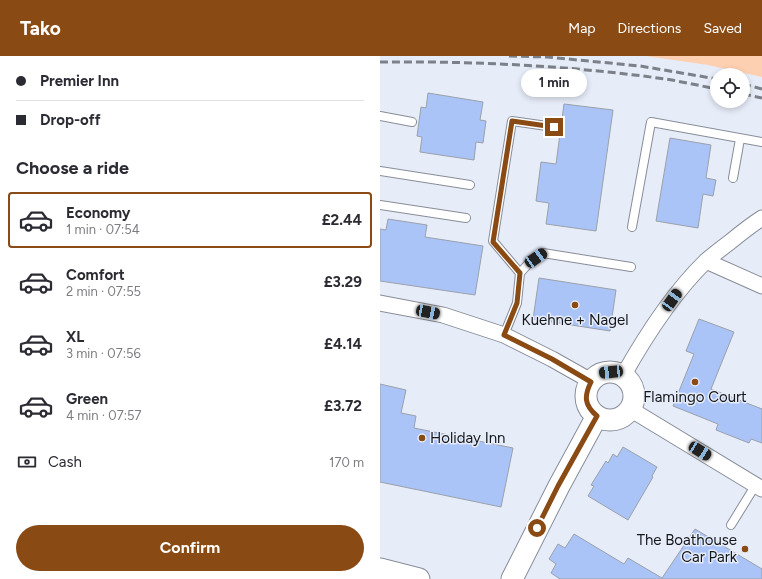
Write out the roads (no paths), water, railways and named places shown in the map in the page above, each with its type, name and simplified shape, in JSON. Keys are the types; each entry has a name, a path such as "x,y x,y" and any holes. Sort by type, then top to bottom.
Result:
{"street":[{"path":"623,376 636,352 656,322 681,289 706,261 752,224 762,218"},
{"path":"706,261 762,286"},
{"path":"380,303 444,315 504,335 552,359 591,382"},
{"path":"611,372 623,376 628,380 634,395 633,403 630,409 626,414 611,420 603,419 597,416 589,409 586,401 586,392 591,382 595,376 603,373 611,372"},
{"path":"630,409 759,487"},
{"path":"512,579 558,486 597,416"},
{"path":"380,568 419,579"}],"lane":[{"path":"380,116 412,122"},
{"path":"520,273 493,242 512,121 554,127"},
{"path":"632,227 651,122 762,142"},
{"path":"733,178 740,139"},
{"path":"380,171 470,185"},
{"path":"380,204 466,218"},
{"path":"504,335 517,303 520,273 529,263 543,253 632,267"},
{"path":"731,525 759,487"}],"railway":[{"path":"509,56 547,57 640,66 710,78"},
{"path":"380,62 453,62 526,65 636,75 710,88"},
{"path":"750,86 762,89"},
{"path":"750,95 762,98"}],"place":[{"name":"Kuehne + Nagel","path":"575,305"},
{"name":"Flamingo Court","path":"695,382"},
{"name":"Holiday Inn","path":"422,438"},
{"name":"The Boathouse Car Park","path":"745,549"}]}
